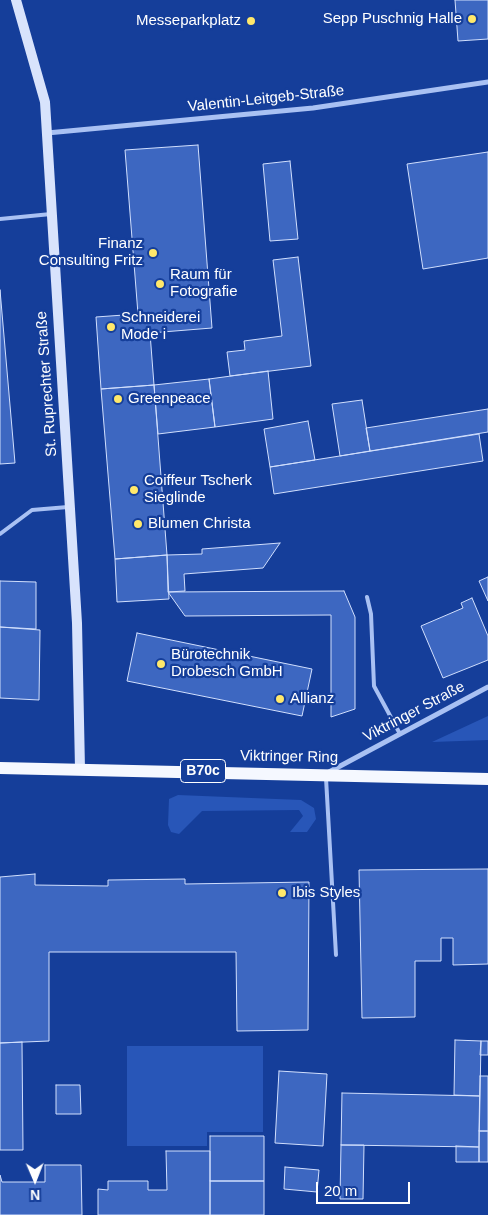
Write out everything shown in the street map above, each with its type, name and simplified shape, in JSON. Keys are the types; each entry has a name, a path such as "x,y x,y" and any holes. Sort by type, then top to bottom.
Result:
{"main road":[{"name":"Viktringer Ring","path":"0,768 488,779"}],"street":[{"name":"St. Ruprechter Straße","path":"16,0 45,102 77,623 80,769"},
{"name":"Valentin-Leitgeb-Straße","path":"46,133 313,108 488,82"},
{"name":"Viktringer Straße","path":"326,774 488,688"}],"lane":[{"path":"0,219 51,214"},
{"path":"0,534 32,510 70,507"},
{"path":"367,597 371,614 374,686 400,734"},
{"path":"326,774 336,955"}],"shaded area":[{"path":"488,716 488,740 432,742"},
{"path":"178,795 301,800 314,808 316,819 307,832 290,832 303,816 299,810 202,811 179,834 171,832 168,825 169,799"},
{"path":"127,1046 263,1046 263,1132 207,1132 207,1146 127,1146"}],"building":[{"name":"Sepp Puschnig Halle","path":"455,0 488,0 488,39 458,41"},
{"path":"198,145 212,328 150,333 154,385 101,389 96,317 138,314 125,150"},
{"path":"488,152 488,258 423,269 407,164"},
{"path":"290,161 298,239 270,241 263,164"},
{"path":"298,257 311,366 230,376 227,352 245,350 244,341 282,336 273,260"},
{"path":"0,290 15,463 0,464"},
{"path":"268,371 273,419 215,427 209,379"},
{"path":"209,379 215,427 158,434 154,385"},
{"path":"154,385 167,555 115,559 101,389"},
{"path":"362,400 370,451 340,456 332,404"},
{"path":"488,409 488,432 370,451 366,428"},
{"path":"308,421 315,460 270,467 264,429"},
{"path":"479,434 483,461 274,494 270,467"},
{"path":"280,543 263,568 184,574 185,591 168,592 167,555 202,554 202,549"},
{"path":"167,555 169,599 117,602 115,559"},
{"path":"488,577 488,601 479,581"},
{"path":"0,581 36,582 36,629 0,627"},
{"path":"344,591 355,617 355,709 331,717 331,615 185,616 168,592"},
{"path":"472,598 488,636 488,660 443,678 421,626 463,608 461,603"},
{"path":"0,627 40,630 39,700 0,698"},
{"path":"137,633 312,669 302,716 127,681"},
{"path":"488,869 488,964 453,965 453,938 441,938 441,961 415,961 415,1017 362,1018 359,870"},
{"path":"35,874 35,885 108,886 108,880 185,879 185,884 309,882 308,1030 237,1031 236,952 49,952 49,1041 0,1043 0,877"},
{"path":"455,1040 481,1041 480,1096 454,1095"},
{"path":"481,1041 488,1041 488,1055 480,1055"},
{"path":"22,1042 23,1150 0,1150 0,1043"},
{"path":"279,1071 327,1074 323,1146 275,1143"},
{"path":"480,1076 488,1076 488,1131 479,1131"},
{"path":"56,1085 80,1085 81,1114 56,1114"},
{"path":"342,1093 480,1096 479,1147 341,1145"},
{"path":"479,1131 488,1131 488,1162 479,1162"},
{"path":"210,1136 264,1136 264,1181 210,1181"},
{"path":"341,1145 364,1145 363,1199 340,1199"},
{"path":"456,1146 479,1147 479,1162 456,1162"},
{"path":"166,1151 210,1151 210,1215 98,1215 98,1189 108,1190 108,1181 148,1181 148,1190 167,1190"},
{"path":"45,1165 81,1165 82,1215 0,1215 0,1175 2,1182 45,1182"},
{"path":"285,1167 319,1170 317,1192 284,1189"},
{"path":"210,1181 264,1181 264,1215 210,1215"}],"place":[{"name":"Sepp Puschnig Halle","path":"472,19"},
{"name":"Messeparkplatz","path":"251,21"},
{"name":"Finanz Consulting Fritz","path":"153,253"},
{"name":"Raum für Fotografie","path":"160,284"},
{"name":"Schneiderei Mode i","path":"111,327"},
{"name":"Greenpeace","path":"118,399"},
{"name":"Coiffeur Tscherk Sieglinde","path":"134,490"},
{"name":"Blumen Christa","path":"138,524"},
{"name":"Bürotechnik Drobesch GmbH","path":"161,664"},
{"name":"Allianz","path":"280,699"},
{"name":"Ibis Styles","path":"282,893"}]}
